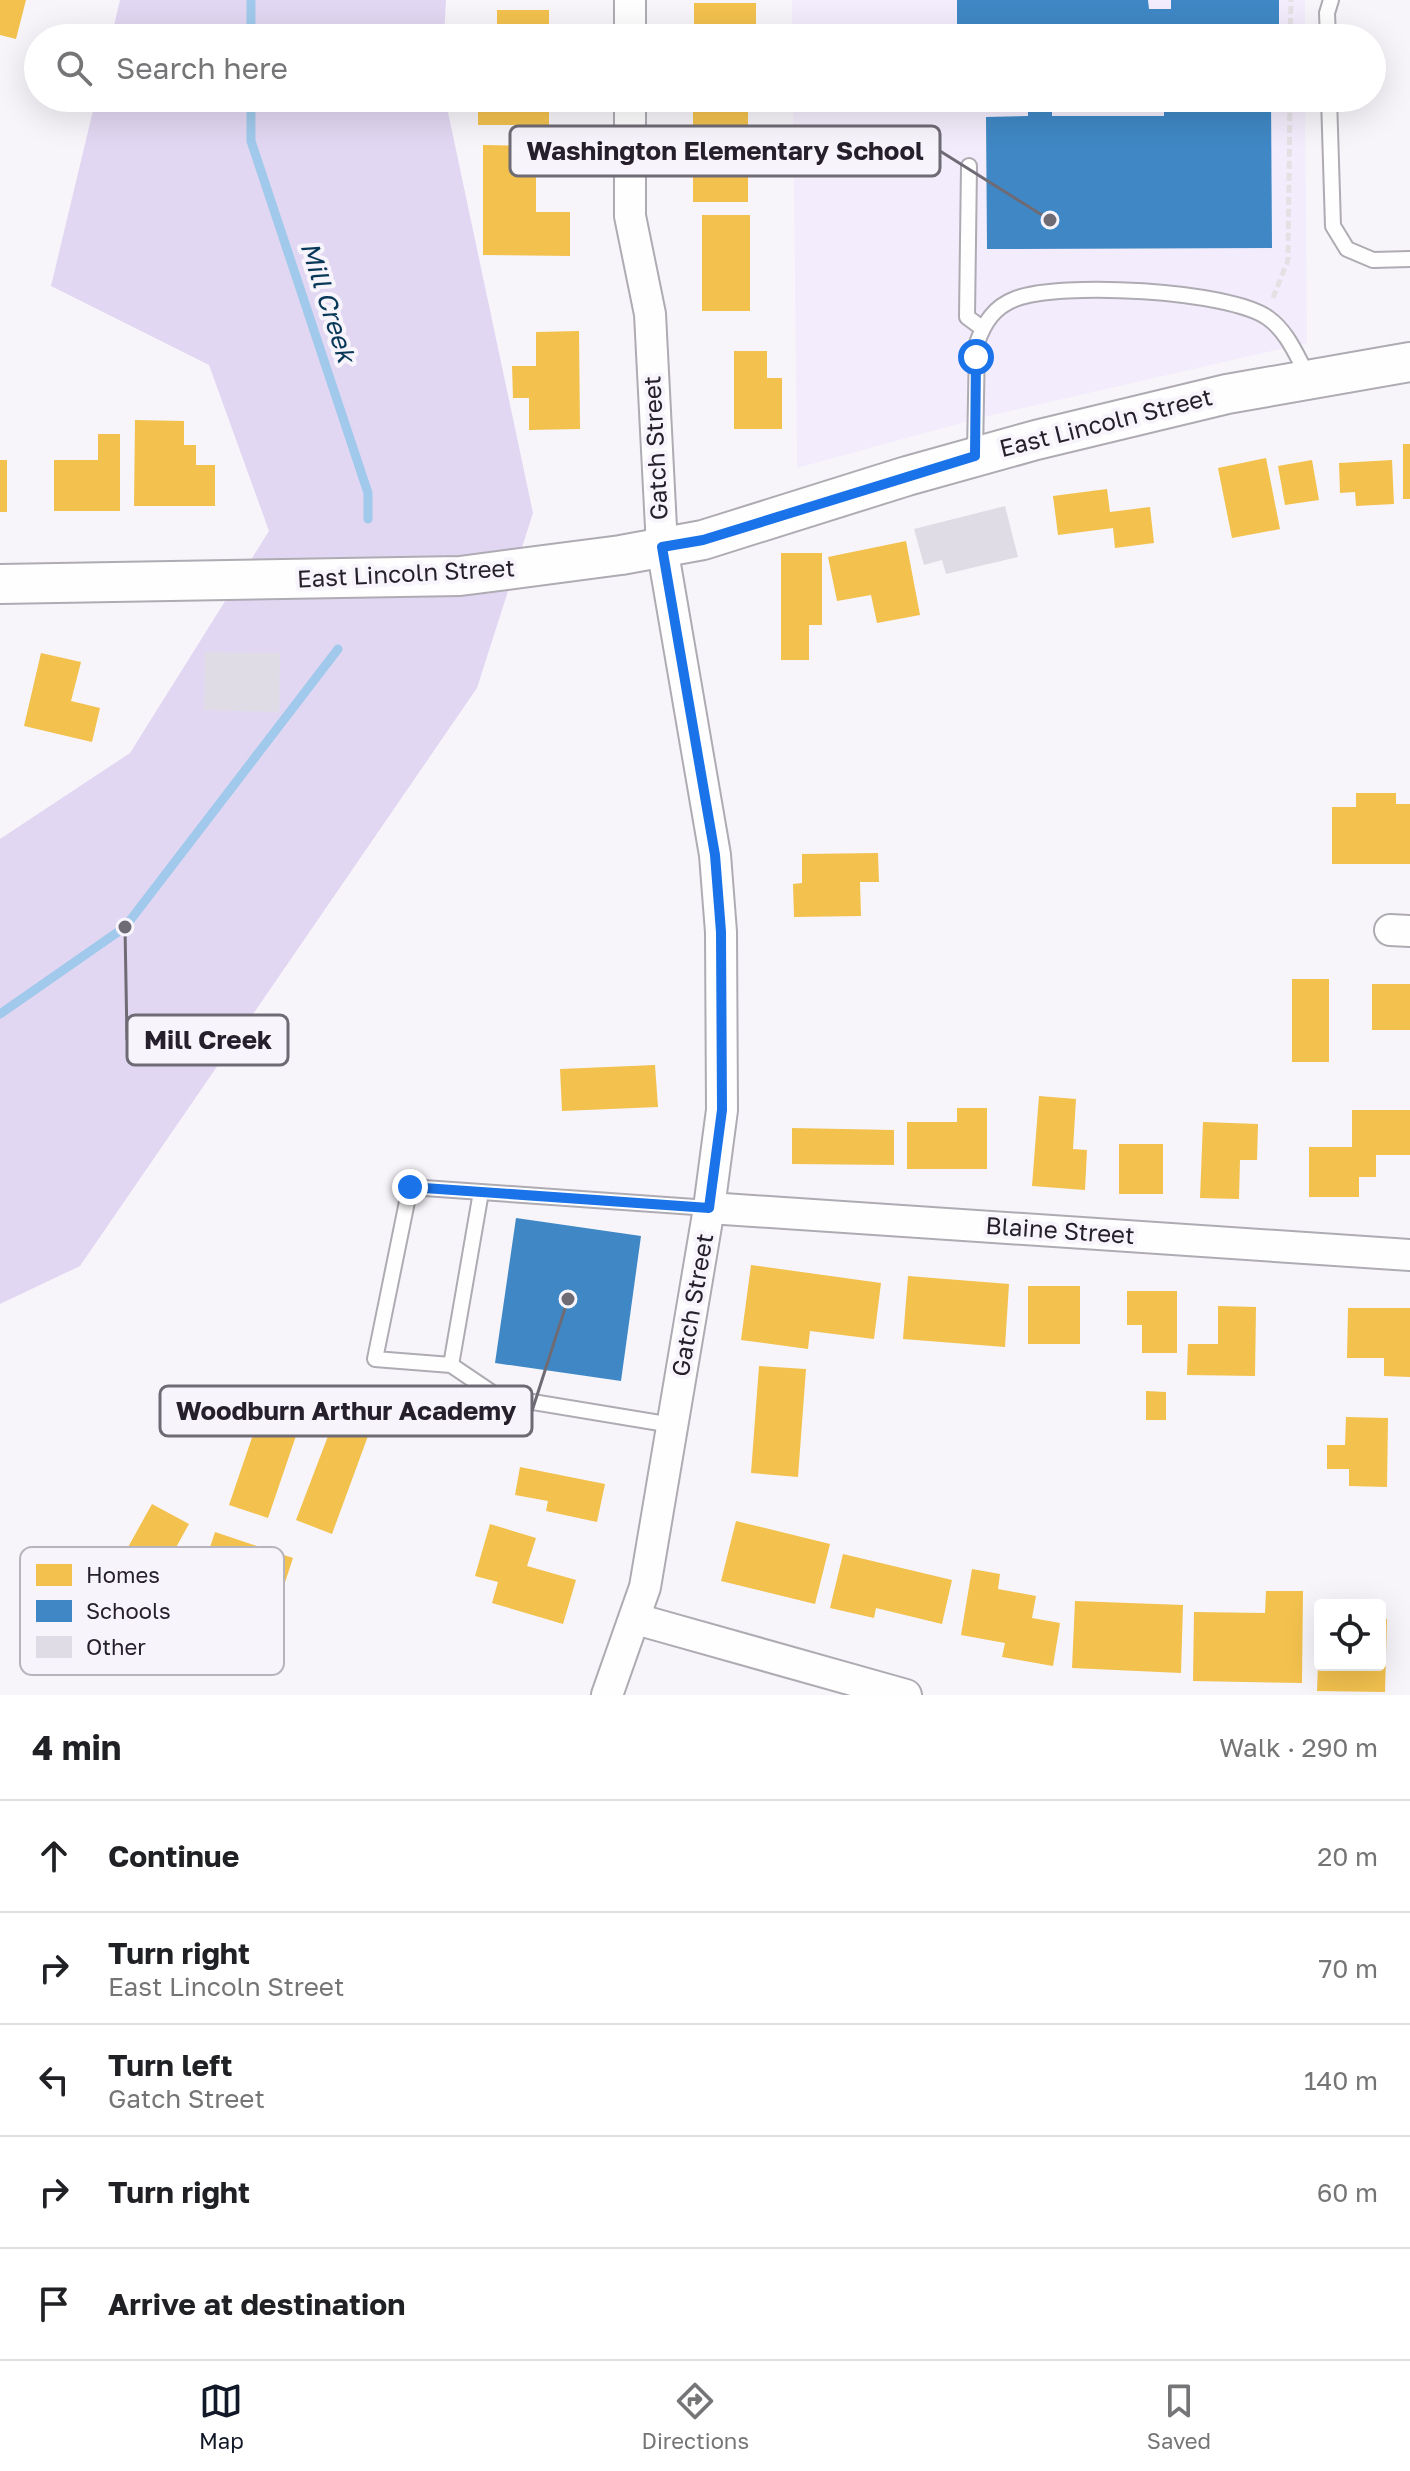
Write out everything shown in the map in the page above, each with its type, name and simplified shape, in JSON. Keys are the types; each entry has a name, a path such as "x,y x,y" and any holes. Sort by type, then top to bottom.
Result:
{"street":[{"path":"630,0 630,24"},
{"name":"Gatch Street","path":"607,1695 636,1619 648,1575 709,1208 722,1110 721,932 715,855 662,547 650,314 630,216 630,112"},
{"name":"East Lincoln Street","path":"0,584 460,576 533,568 703,540 975,456 1227,394 1410,362"},
{"name":"Blaine Street","path":"709,1208 1410,1255"},
{"path":"636,1619 906,1695"}],"lane":[{"path":"1327,24 1331,0"},
{"path":"1329,112 1333,226 1347,249 1373,260 1410,259"},
{"path":"969,166 967,317 982,328"},
{"path":"975,456 977,343 982,328 995,309 1016,298 1045,292 1163,292 1232,302 1266,316 1282,330 1309,378"},
{"path":"672,1425 497,1396 451,1365 375,1359 410,1187 709,1208"},
{"path":"451,1365 481,1192"}],"path":[{"path":"1290,24 1291,0"},
{"path":"1266,316 1288,260 1290,112"}],"shaded area":[{"path":"120,0 446,0 445,24 114,24"},
{"path":"792,0 1305,0 1305,24 792,24"},
{"path":"93,112 448,112 533,513 477,688 80,1266 0,1304 0,839 130,753 269,531 209,365 51,286"},
{"path":"793,112 1305,112 1307,343 976,419 797,468"}],"building: Homes":[{"path":"0,0 26,0 16,39 0,35"},
{"path":"694,3 756,3 756,24 694,24"},
{"path":"497,10 549,10 549,24 497,24"},
{"path":"478,112 549,112 549,125 478,125"},
{"path":"693,112 748,112 748,202 693,202"},
{"path":"483,145 536,146 536,212 570,212 570,256 483,255"},
{"path":"702,215 750,215 750,311 702,311"},
{"path":"579,331 580,429 529,430 529,398 513,398 512,366 536,366 536,332"},
{"path":"734,351 767,351 767,378 782,378 782,429 734,429"},
{"path":"135,420 184,421 184,445 196,445 196,465 215,465 215,506 134,506"},
{"path":"98,434 120,434 120,511 54,511 54,460 98,460"},
{"path":"1403,444 1410,444 1410,499 1403,499"},
{"path":"1266,458 1280,529 1232,538 1218,468"},
{"path":"0,460 7,460 7,512 0,512"},
{"path":"1312,460 1319,500 1285,505 1278,466"},
{"path":"1392,460 1394,504 1356,506 1355,492 1340,493 1339,463"},
{"path":"1107,489 1110,512 1150,507 1154,543 1115,548 1113,528 1058,535 1053,496"},
{"path":"906,541 920,615 877,623 871,595 837,601 828,557"},
{"path":"781,553 822,553 822,625 809,625 809,660 781,660"},
{"path":"41,653 81,662 71,701 100,708 92,742 24,726"},
{"path":"1356,793 1396,793 1396,804 1410,804 1410,864 1332,864 1332,807 1356,807"},
{"path":"878,853 879,882 860,882 861,916 794,917 793,884 802,883 802,854"},
{"path":"1292,979 1329,979 1329,1062 1292,1062"},
{"path":"1372,984 1410,984 1410,1030 1372,1030"},
{"path":"655,1065 658,1107 562,1111 560,1069"},
{"path":"1039,1096 1076,1099 1073,1149 1087,1150 1085,1190 1032,1186"},
{"path":"957,1108 987,1108 987,1169 907,1169 907,1122 957,1122"},
{"path":"1352,1110 1410,1110 1410,1155 1376,1155 1376,1177 1359,1177 1359,1197 1309,1197 1309,1147 1352,1147"},
{"path":"1203,1122 1258,1124 1257,1160 1240,1160 1239,1199 1200,1198"},
{"path":"792,1128 894,1130 894,1165 792,1164"},
{"path":"1119,1144 1163,1144 1163,1194 1119,1194"},
{"path":"751,1265 881,1283 874,1339 810,1331 808,1349 741,1340"},
{"path":"908,1276 1009,1284 1005,1347 903,1339"},
{"path":"1028,1286 1080,1286 1080,1344 1028,1344"},
{"path":"1127,1291 1177,1291 1177,1353 1142,1353 1142,1325 1127,1325"},
{"path":"1218,1306 1256,1307 1255,1376 1187,1375 1188,1344 1218,1344"},
{"path":"1348,1308 1410,1308 1410,1377 1384,1376 1384,1358 1347,1358"},
{"path":"759,1366 806,1369 798,1477 751,1473"},
{"path":"1146,1391 1166,1392 1166,1420 1146,1420"},
{"path":"259,1417 298,1430 268,1518 229,1505"},
{"path":"1346,1417 1388,1418 1387,1487 1349,1486 1349,1469 1327,1469 1327,1445 1345,1445"},
{"path":"333,1423 368,1436 332,1534 296,1520"},
{"path":"520,1467 605,1484 597,1522 546,1511 548,1501 515,1495"},
{"path":"152,1504 189,1524 176,1547 128,1547"},
{"path":"736,1521 830,1544 815,1604 721,1581"},
{"path":"490,1524 536,1538 527,1566 576,1580 563,1624 492,1603 498,1582 475,1576"},
{"path":"215,1532 260,1547 210,1547"},
{"path":"843,1554 952,1580 942,1624 876,1608 874,1618 830,1608"},
{"path":"284,1555 293,1558 284,1585"},
{"path":"972,1569 1000,1574 998,1589 1036,1596 1032,1618 1060,1623 1053,1666 1002,1657 1005,1643 961,1635"},
{"path":"1266,1591 1303,1591 1302,1683 1193,1681 1194,1612 1265,1613"},
{"path":"1075,1601 1183,1605 1181,1673 1072,1668"},
{"path":"1318,1671 1386,1671 1385,1692 1317,1691"}],"building: Schools":[{"path":"957,0 1148,0 1149,9 1171,9 1171,0 1279,0 1279,24 957,24"},
{"path":"1028,112 1052,112 1052,116 1164,116 1164,112 1271,112 1272,248 987,249 986,117 1028,116"},
{"path":"516,1218 641,1236 621,1381 495,1363"}],"building: Other":[{"path":"1005,506 1018,557 946,574 942,560 924,565 914,529"},
{"path":"205,652 280,653 279,712 204,710"}],"waterway":[{"name":"Mill Creek","path":"251,0 251,24"},
{"name":"Mill Creek","path":"251,112 251,141 368,493 368,519"},
{"name":"Mill Creek","path":"0,1014 125,927 338,649"}],"place":[{"name":"Washington Elementary School","path":"1050,220"},
{"name":"Mill Creek","path":"125,927"},
{"name":"Woodburn Arthur Academy","path":"568,1299"}],"route":[{"path":"410,1187 709,1208 722,1110 721,932 715,855 662,547 703,540 975,456 976,357"}]}
